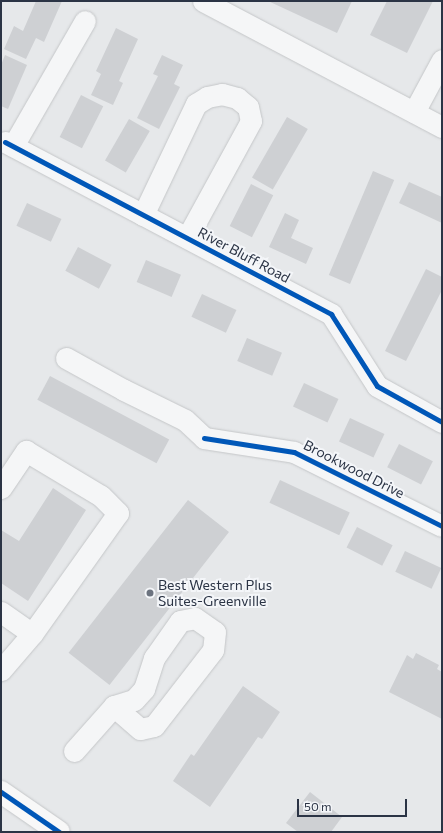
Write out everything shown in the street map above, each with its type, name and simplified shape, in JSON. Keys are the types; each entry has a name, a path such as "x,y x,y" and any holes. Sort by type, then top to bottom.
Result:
{"highway":[{"path":"1,792 59,832"}],"street":[{"path":"203,1 442,127"},
{"name":"River Bluff Road","path":"84,21 9,144 331,314 377,386 442,422"},
{"path":"414,112 442,60"},
{"path":"143,215 196,104 207,98 222,94 237,98 248,107 251,121 187,238"},
{"name":"Brookwood Drive","path":"66,358 124,390 185,420 204,438 294,452 442,526"},
{"path":"1,670 32,634 118,513 101,496 26,451 4,477"},
{"path":"1,612 32,634"},
{"path":"74,751 114,706 134,700 144,689 154,658 180,621 195,618 215,632 213,650 154,726 140,729 114,706"}],"building":[{"path":"36,1 62,1 44,42 36,38 26,59 4,49 14,26 23,31"},
{"path":"268,1 352,1 337,33"},
{"path":"387,1 433,1 407,53 370,35"},
{"path":"116,28 138,39 119,81 123,83 113,105 91,95 101,74 96,71"},
{"path":"5,55 27,65 8,109 1,106 1,65"},
{"path":"162,55 183,65 174,84 180,87 159,129 137,118 158,76 153,74"},
{"path":"81,95 103,106 82,148 60,137"},
{"path":"287,117 308,129 273,190 252,178"},
{"path":"129,119 150,131 126,173 105,161"},
{"path":"373,171 394,180 350,284 329,275"},
{"path":"409,182 442,197 442,223 399,203"},
{"path":"251,184 273,195 252,237 230,226"},
{"path":"27,203 61,219 51,242 16,226"},
{"path":"285,213 299,220 291,238 313,248 306,264 269,247"},
{"path":"78,247 112,265 99,289 65,271"},
{"path":"146,260 181,275 172,297 137,282"},
{"path":"426,269 442,277 442,290 406,361 385,351"},
{"path":"202,294 236,310 226,333 191,317"},
{"path":"247,338 282,353 272,376 237,361"},
{"path":"50,376 169,439 157,463 37,400"},
{"path":"304,383 338,399 327,423 293,407"},
{"path":"350,418 384,434 373,458 339,442"},
{"path":"399,444 433,461 421,484 387,467"},
{"path":"280,480 350,513 339,535 269,503"},
{"path":"53,488 86,510 28,601 1,583 1,530 19,541"},
{"name":"Best Western Plus Suites-Greenville","path":"188,500 229,532 110,685 69,653"},
{"path":"357,527 393,545 382,566 347,547"},
{"path":"405,551 441,568 432,589 395,572"},
{"path":"416,653 439,665 437,669 442,672 442,719 389,692 407,655 413,659"},
{"path":"243,686 280,712 262,739 258,737 210,807 173,781 191,754 194,756"},
{"path":"310,792 342,817 331,832 298,832 286,823"}],"cycle path":[{"path":"5,142 331,314 377,386 442,422"},
{"path":"204,438 294,452 442,526"},
{"path":"1,792 59,832"}],"place":[{"name":"Best Western Plus Suites-Greenville","path":"150,593"}]}
